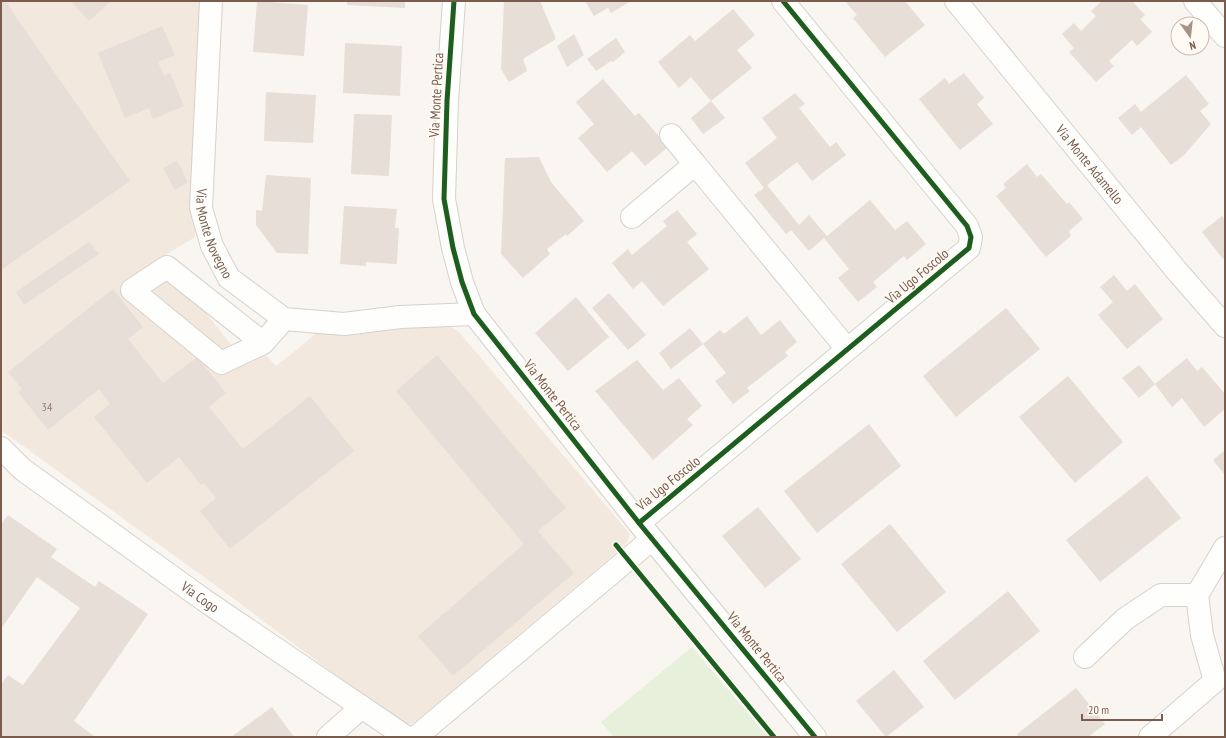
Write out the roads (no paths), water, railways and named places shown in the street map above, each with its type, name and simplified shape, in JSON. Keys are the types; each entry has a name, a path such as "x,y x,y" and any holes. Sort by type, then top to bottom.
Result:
{"street":[{"name":"Via Monte Novegno","path":"211,1 202,208 212,246 229,278 284,319"},
{"name":"Via Monte Pertica","path":"454,1 447,102 444,199 462,282 474,314 645,531 815,737"},
{"name":"Via Ugo Foscolo","path":"416,737 847,350 969,248 971,237 967,226 783,1"},
{"name":"Via Monte Adamello","path":"956,1 1176,270 1225,326"},
{"path":"1195,1 1225,36"},
{"path":"671,135 847,350"},
{"path":"632,217 695,164"},
{"path":"263,343 168,267 132,290 221,363 263,343 284,319 344,324 400,318 474,314"},
{"name":"Via Cogo","path":"1,448 22,469 198,596 406,737"},
{"path":"1150,737 1217,681 1202,635 1197,594 1225,548"},
{"path":"1085,657 1125,619 1161,596 1197,594"},
{"path":"328,737 362,707"}]}
